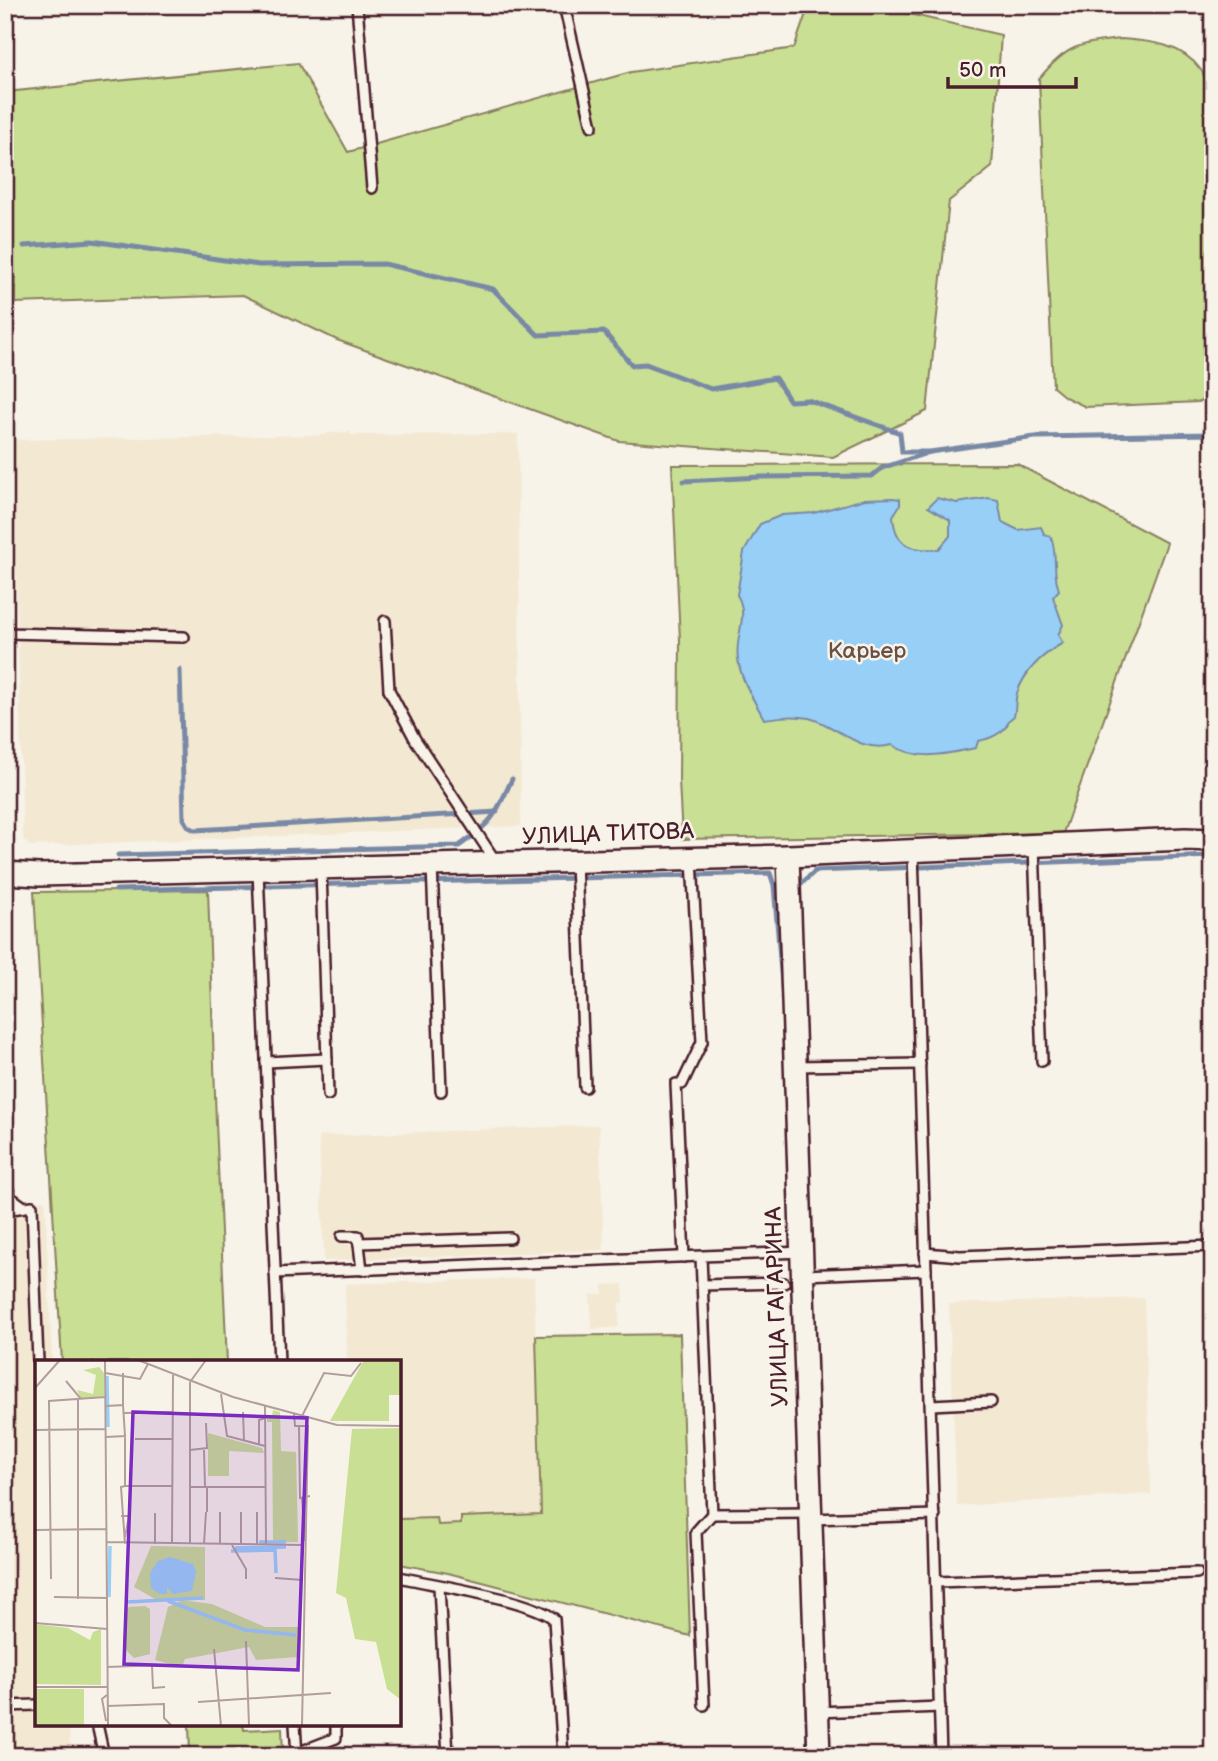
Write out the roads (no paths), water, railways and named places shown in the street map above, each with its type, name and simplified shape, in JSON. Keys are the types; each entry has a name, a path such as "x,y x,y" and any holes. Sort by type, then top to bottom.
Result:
{"street":[{"name":"УЛИЦА ТИТОВА","path":"5,873 38,876 432,865 492,855 576,862 1213,840"},
{"name":"УЛИЦА ГАГАРИНА","path":"788,856 802,1252 793,1279 810,1516 819,1756"}],"lane":[{"path":"357,5 372,188"},
{"path":"564,5 592,126"},
{"path":"386,621 389,690 415,739 492,855"},
{"path":"5,633 184,637"},
{"path":"1034,845 1042,1061"},
{"path":"913,851 941,1756"},
{"path":"684,1257 679,1084 702,1042 692,858"},
{"path":"576,862 585,1087"},
{"path":"432,865 441,1091"},
{"path":"321,868 328,1095"},
{"path":"258,870 279,1360"},
{"path":"266,1062 327,1059"},
{"path":"795,1066 920,1064"},
{"path":"5,1179 10,1197 24,1207"},
{"path":"5,1210 32,1206 38,1360"},
{"path":"342,1236 358,1236 362,1270"},
{"path":"359,1243 510,1238"},
{"path":"925,1253 960,1256 1213,1246"},
{"path":"275,1273 802,1252"},
{"path":"701,1257 712,1514 696,1532 704,1705"},
{"path":"702,1285 926,1270"},
{"path":"931,1405 991,1402"},
{"path":"712,1514 935,1515"},
{"path":"936,1582 1197,1573"},
{"path":"401,1577 519,1604 546,1612 554,1619 563,1756"},
{"path":"439,1586 448,1756"},
{"path":"5,1706 35,1705"},
{"path":"817,1712 940,1707"},
{"path":"97,1726 101,1756"},
{"path":"295,1726 297,1755 336,1738 336,1726"}],"water":[{"path":"937,498 957,503 989,498 998,500 1002,522 1018,530 1041,527 1044,534 1051,537 1059,590 1053,597 1063,625 1058,635 1063,643 1048,652 1025,677 1017,693 1014,716 1007,725 992,737 978,741 976,748 923,755 892,745 880,747 859,743 809,718 792,716 764,719 742,675 737,651 742,611 737,595 744,552 760,524 782,515 814,513 865,499 900,499 900,505 893,516 897,534 906,544 920,549 939,549 950,536 950,520 928,507"}],"waterway":[{"path":"24,246 92,241 259,265 384,264 493,289 538,335 604,332 632,365 646,364 711,389 775,378 790,401 808,400 900,433 902,452 930,452"},
{"path":"684,481 872,476 882,468 930,452 1035,437 1213,434"},
{"path":"180,670 184,819 189,827 195,830 497,812"},
{"path":"118,855 459,846 492,817 512,779"},
{"path":"801,884 815,871 1213,856"},
{"path":"116,890 770,873 774,885 783,996"},
{"path":"806,1669 808,1756"}],"park label":[{"name":"Карьер","path":"867,651"}]}
